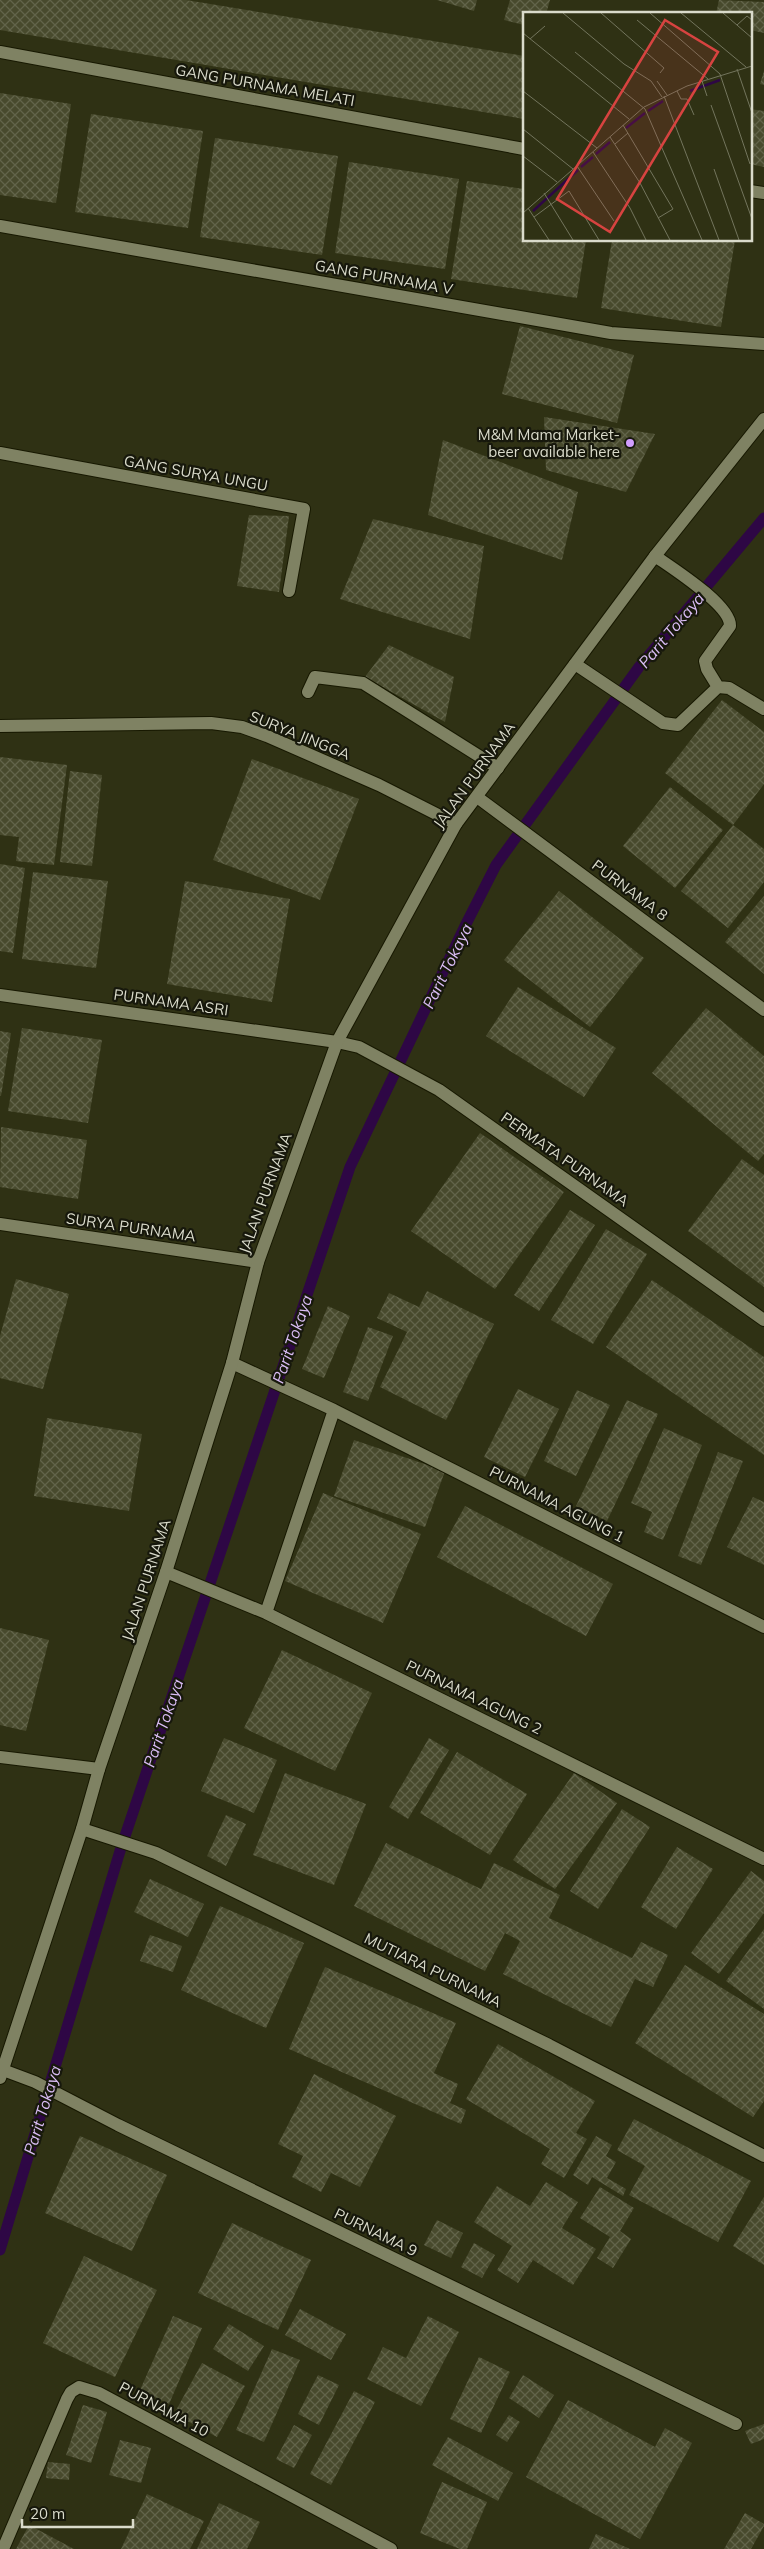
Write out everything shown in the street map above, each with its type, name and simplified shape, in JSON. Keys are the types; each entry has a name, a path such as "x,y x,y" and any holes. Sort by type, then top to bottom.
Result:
{"street":[{"name":"GANG PURNAMA MELATI","path":"0,52 523,149"},
{"name":"GANG PURNAMA V","path":"0,226 611,333 764,344"},
{"name":"JALAN PURNAMA","path":"1,2074 82,1830 99,1769 166,1572 232,1363 258,1262 337,1042 456,824 480,800 498,768 655,556 764,419"},
{"name":"GANG SURYA UNGU","path":"0,453 304,509 289,591"},
{"path":"655,556 718,604 729,618 730,626 705,665 718,688"},
{"path":"575,664 652,718 670,725 678,725 718,688 729,688 764,709"},
{"path":"308,692 314,677 363,683 498,768"},
{"name":"SURYA JINGGA","path":"0,726 211,723 242,727 379,785 456,824"},
{"name":"PURNAMA 8","path":"480,800 764,1010"},
{"name":"PURNAMA ASRI","path":"0,995 337,1042"},
{"name":"PERMATA PURNAMA","path":"337,1042 359,1048 439,1090 764,1320"},
{"name":"SURYA PURNAMA","path":"0,1224 258,1262"},
{"name":"PURNAMA AGUNG 1","path":"232,1363 334,1410 764,1627"},
{"path":"266,1613 334,1410"},
{"name":"PURNAMA AGUNG 2","path":"166,1572 266,1613 764,1858"},
{"path":"0,1757 99,1769"},
{"name":"MUTIARA PURNAMA","path":"82,1830 156,1853 549,2045 764,2156"},
{"name":"PURNAMA 9","path":"1,2074 35,2082 94,2110 127,2129 736,2424"},
{"name":"PURNAMA 10","path":"3,2549 67,2399 71,2392 79,2387 99,2393 391,2549"}],"building":[{"path":"0,0 186,0 523,56 523,119 0,30"},
{"path":"437,0 477,0 474,11"},
{"path":"510,0 550,0 547,12 523,12 523,25 504,20"},
{"path":"719,0 764,2 764,33 752,30 752,12 716,12"},
{"path":"764,71 764,85 760,84"},
{"path":"0,93 71,104 56,203 0,195"},
{"path":"752,109 764,111 764,167 752,164"},
{"path":"91,114 203,131 188,228 75,212"},
{"path":"215,138 338,156 322,255 200,237"},
{"path":"349,162 459,179 445,269 335,253"},
{"path":"467,181 523,189 523,241 586,241 577,298 451,279"},
{"path":"612,241 735,241 721,327 601,308"},
{"path":"520,326 634,355 617,423 502,394"},
{"path":"544,417 655,434 626,492 546,470"},
{"path":"443,440 578,492 562,560 428,515"},
{"path":"249,515 289,516 279,592 237,586"},
{"path":"373,519 484,546 470,639 340,599"},
{"path":"389,645 454,677 445,722 365,677"},
{"path":"722,700 764,732 764,784 733,825 665,773"},
{"path":"0,757 67,765 54,865 16,861 19,837 0,835"},
{"path":"252,759 359,799 320,900 213,860"},
{"path":"70,771 102,775 92,866 60,862"},
{"path":"670,787 723,830 675,888 623,846"},
{"path":"733,825 764,849 764,882 728,928 681,891"},
{"path":"0,864 25,868 13,953 0,951"},
{"path":"33,872 108,881 96,968 22,959"},
{"path":"185,881 290,899 272,1002 167,984"},
{"path":"559,891 644,958 590,1027 504,960"},
{"path":"764,896 764,974 725,942"},
{"path":"518,987 616,1048 584,1097 486,1036"},
{"path":"706,1008 764,1056 764,1154 758,1161 652,1073"},
{"path":"22,1028 102,1040 88,1123 8,1111"},
{"path":"0,1031 11,1033 1,1096 0,1096"},
{"path":"1,1127 87,1140 78,1199 0,1187"},
{"path":"480,1133 564,1192 495,1289 411,1231"},
{"path":"742,1159 764,1175 764,1287 688,1231"},
{"path":"570,1210 595,1225 539,1311 514,1295"},
{"path":"606,1229 647,1254 593,1344 551,1320"},
{"path":"16,1279 69,1294 43,1389 0,1378 0,1336"},
{"path":"652,1280 764,1357 764,1455 606,1347"},
{"path":"427,1291 494,1324 446,1420 380,1387 407,1332 377,1318 389,1293 419,1307"},
{"path":"328,1306 350,1316 324,1378 302,1369"},
{"path":"368,1327 393,1336 368,1401 343,1392"},
{"path":"518,1389 559,1409 525,1477 484,1457"},
{"path":"577,1390 610,1405 576,1476 544,1461"},
{"path":"627,1400 658,1414 607,1521 576,1506"},
{"path":"47,1418 142,1434 129,1511 34,1496"},
{"path":"664,1428 702,1445 663,1540 644,1532 652,1512 631,1503"},
{"path":"354,1440 445,1471 425,1527 334,1496"},
{"path":"718,1452 743,1461 701,1565 678,1556"},
{"path":"323,1493 421,1534 383,1623 285,1581"},
{"path":"753,1497 764,1502 764,1565 727,1547"},
{"path":"465,1506 613,1584 586,1636 437,1557"},
{"path":"0,1628 49,1640 26,1731 0,1725"},
{"path":"282,1650 372,1693 335,1771 244,1728"},
{"path":"224,1738 277,1760 254,1813 201,1791"},
{"path":"429,1738 449,1750 408,1819 389,1807"},
{"path":"457,1752 527,1794 490,1855 420,1813"},
{"path":"285,1773 366,1804 334,1885 253,1855"},
{"path":"574,1773 617,1803 555,1889 513,1860"},
{"path":"622,1809 650,1827 598,1909 570,1891"},
{"path":"226,1815 246,1824 226,1866 207,1856"},
{"path":"386,1843 481,1889 494,1863 560,1895 549,1918 632,1958 641,1942 668,1955 653,1987 635,1979 611,2027 503,1974 520,1941 505,1933 485,1971 354,1906"},
{"path":"677,1847 713,1869 676,1929 641,1907"},
{"path":"751,1871 764,1881 764,1913 719,1974 691,1953"},
{"path":"150,1879 204,1904 188,1937 134,1912"},
{"path":"220,1906 304,1943 266,2028 181,1990"},
{"path":"764,1929 764,2009 726,1981"},
{"path":"150,1935 182,1946 173,1972 140,1961"},
{"path":"685,1965 764,2014 764,2101 753,2117 635,2043"},
{"path":"325,1967 456,2023 434,2073 458,2084 450,2103 466,2110 461,2124 289,2049"},
{"path":"498,2044 595,2101 576,2133 587,2139 564,2178 541,2164 550,2149 466,2099"},
{"path":"314,2074 396,2116 360,2187 331,2173 321,2192 292,2177 303,2156 278,2144"},
{"path":"634,2119 751,2181 718,2242 629,2195 645,2166 617,2150"},
{"path":"80,2136 167,2175 132,2251 45,2213"},
{"path":"596,2136 612,2145 606,2156 616,2162 607,2178 626,2189 623,2196 592,2177 588,2185 573,2175"},
{"path":"546,2182 578,2202 562,2228 596,2249 573,2285 533,2260 518,2283 497,2270 512,2246 474,2222 497,2186 530,2206"},
{"path":"600,2187 634,2208 620,2231 631,2239 613,2268 597,2258 610,2237 580,2218"},
{"path":"764,2197 764,2265 733,2246"},
{"path":"437,2220 463,2233 451,2258 424,2245"},
{"path":"232,2223 311,2260 278,2330 198,2293"},
{"path":"474,2243 495,2255 482,2278 461,2267"},
{"path":"84,2256 157,2290 115,2377 43,2343"},
{"path":"300,2309 346,2334 331,2360 285,2335"},
{"path":"173,2316 202,2328 169,2404 140,2390"},
{"path":"428,2316 459,2332 421,2406 367,2379 383,2347 406,2358"},
{"path":"229,2324 264,2346 248,2371 213,2349"},
{"path":"272,2349 300,2360 264,2442 236,2430"},
{"path":"479,2357 510,2372 481,2433 450,2419"},
{"path":"202,2363 245,2386 217,2437 174,2414"},
{"path":"318,2375 339,2385 319,2425 298,2414"},
{"path":"523,2375 554,2395 539,2418 509,2398"},
{"path":"354,2391 375,2402 331,2485 310,2474"},
{"path":"568,2400 655,2447 665,2428 692,2443 640,2539 526,2477"},
{"path":"83,2405 107,2412 91,2463 66,2455"},
{"path":"509,2415 520,2422 507,2442 496,2435"},
{"path":"764,2424 764,2439 751,2444 745,2431"},
{"path":"294,2425 312,2435 294,2468 276,2459"},
{"path":"448,2437 513,2473 498,2501 432,2465"},
{"path":"120,2440 151,2448 141,2483 109,2475"},
{"path":"48,2462 70,2464 69,2480 46,2478"},
{"path":"442,2482 487,2502 467,2549 460,2549 420,2533"},
{"path":"147,2494 204,2521 190,2549 121,2549"},
{"path":"219,2503 260,2522 247,2549 197,2549"},
{"path":"745,2513 764,2524 751,2549 724,2549"},
{"path":"29,2525 74,2549 16,2549"},
{"path":"596,2534 630,2549 589,2549"}],"waterway":[{"name":"Parit Tokaya","path":"0,2250 120,1851 350,1167 496,865 639,667 764,518"}],"place":[{"name":"M&M Mama Market- beer available here","path":"630,443"}]}
